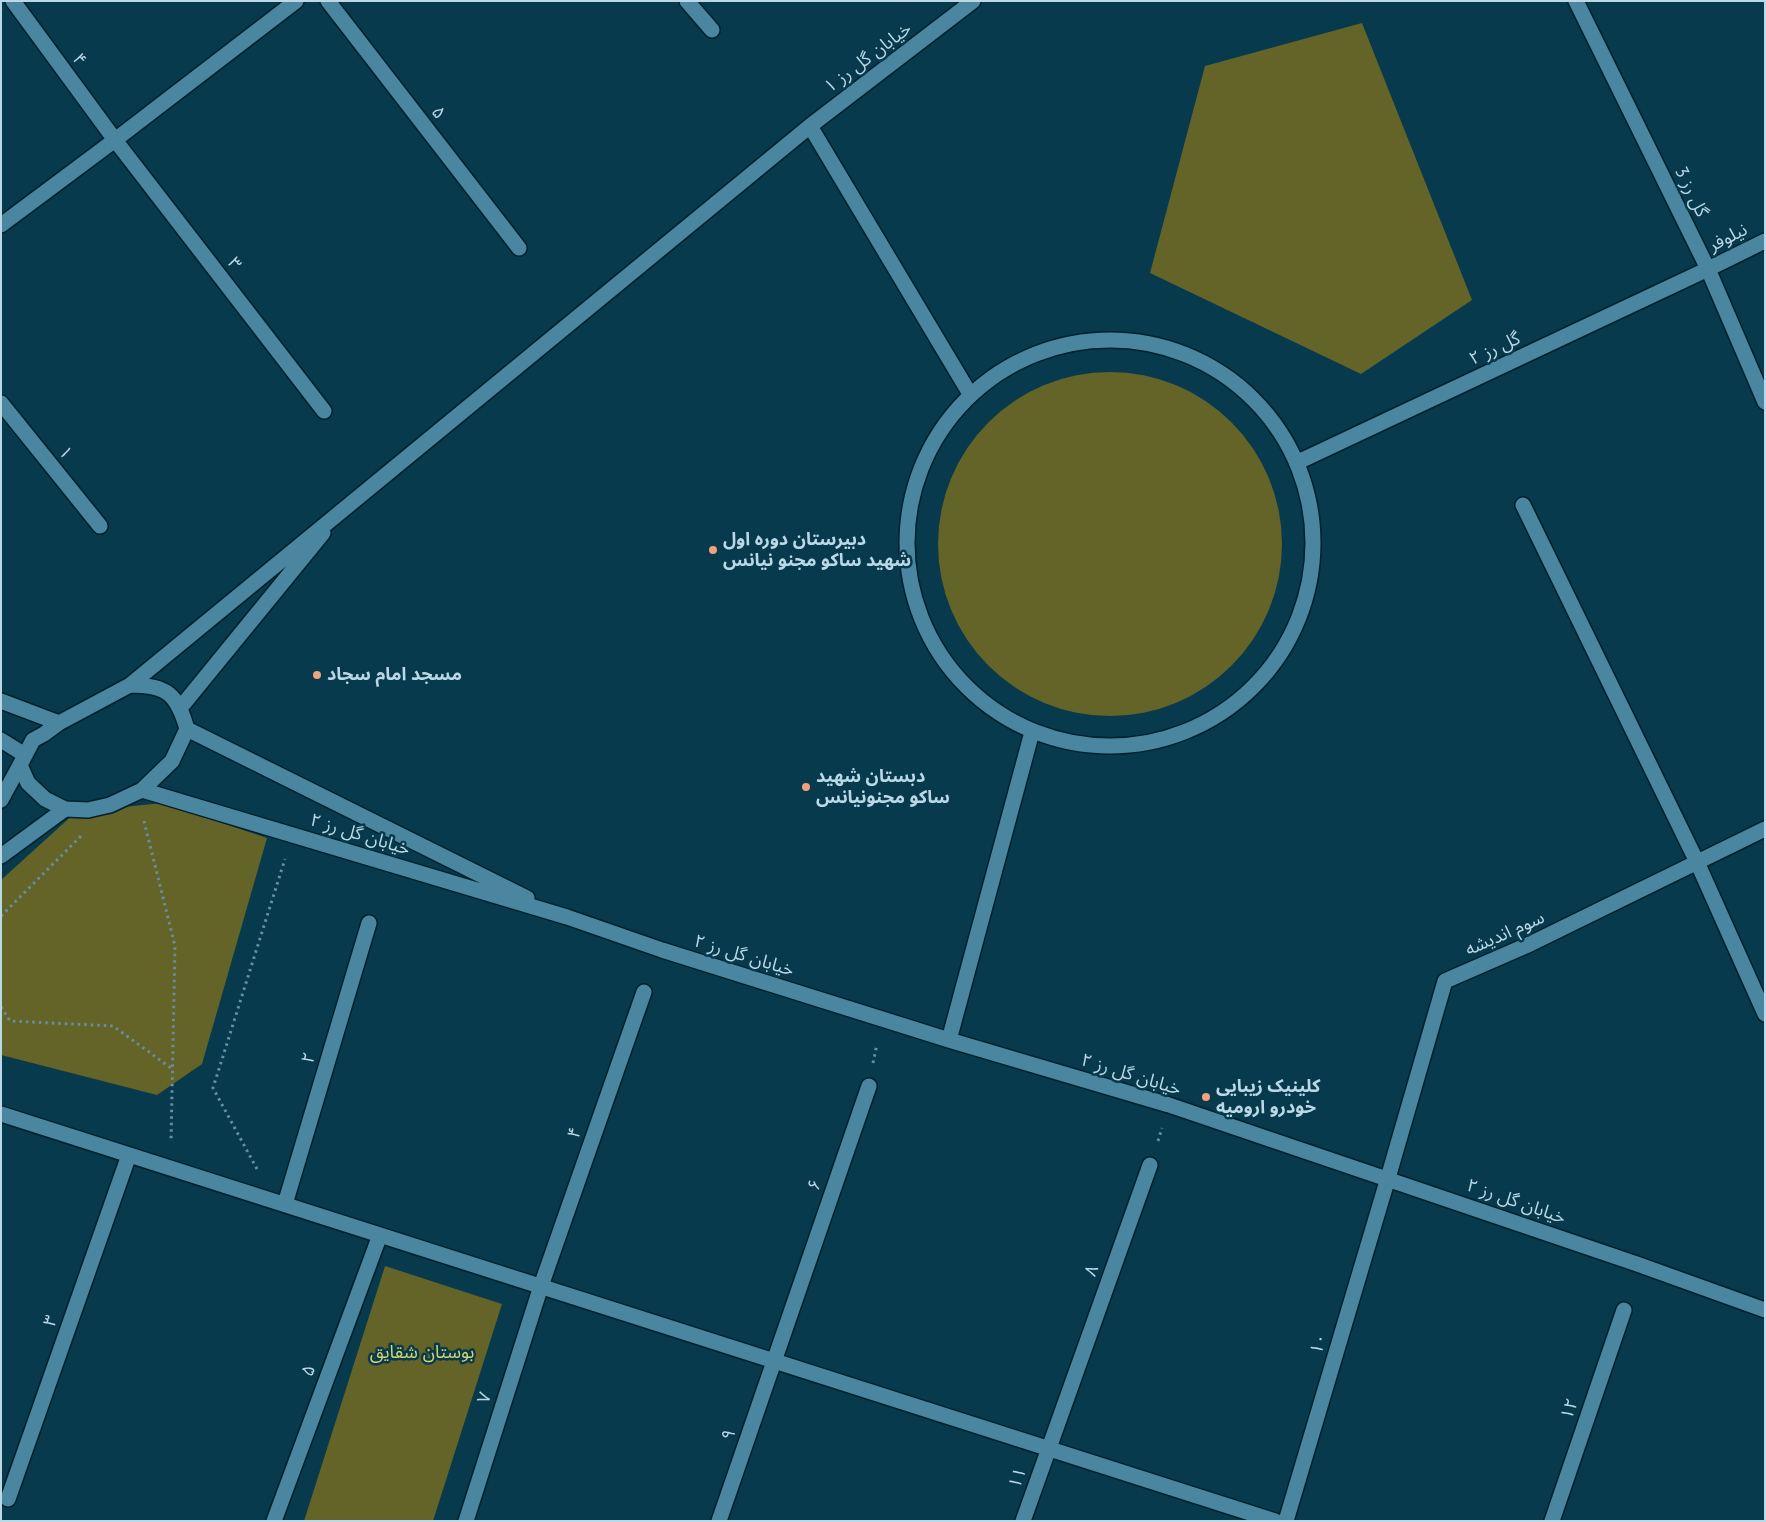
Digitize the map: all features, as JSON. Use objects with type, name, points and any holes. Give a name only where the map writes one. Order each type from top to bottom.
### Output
[{"type":"street","name":"۴","points":[[12,1],[115,140]]},
{"type":"street","points":[[1,225],[296,1]]},
{"type":"street","name":"۵","points":[[328,1],[519,248]]},
{"type":"street","points":[[687,1],[712,30]]},
{"type":"street","name":"خیابان گل رز ۱","points":[[344,507],[810,126],[973,1]]},
{"type":"street","name":"گل رز 3","points":[[1576,1],[1708,269],[1765,402]]},
{"type":"street","points":[[810,126],[970,394]]},
{"type":"street","name":"۳","points":[[115,140],[324,411]]},
{"type":"street","name":"نیلوفر","points":[[1708,269],[1765,241]]},
{"type":"street","name":"۲ گل رز","points":[[1298,462],[1708,269]]},
{"type":"street","points":[[1089,339],[1153,343],[1213,366],[1263,407],[1298,462],[1313,519],[1312,577],[1294,633],[1259,684],[1210,722],[1153,744],[1091,748],[1032,732],[974,696],[932,643],[909,579],[908,511],[930,447],[970,394],[1027,356],[1089,339]]},
{"type":"street","name":"۱","points":[[1,403],[100,526]]},
{"type":"street","points":[[1523,505],[1698,862],[1765,1014]]},
{"type":"street","points":[[1,800],[32,740],[59,723],[130,685],[344,507]]},
{"type":"street","points":[[181,707],[344,507]]},
{"type":"street","points":[[1,740],[23,760],[28,783],[45,799],[65,809],[88,810],[110,805],[142,790],[172,761],[187,729],[181,707],[169,692],[146,685],[130,685]]},
{"type":"street","points":[[1,701],[59,723]]},
{"type":"street","name":"خیابان گل رز ۲","points":[[187,729],[567,917]]},
{"type":"street","points":[[949,1040],[1032,732]]},
{"type":"street","name":"خیابان گل رز ۲","points":[[142,790],[567,917],[671,953],[949,1040],[1169,1105],[1388,1178],[1765,1310]]},
{"type":"street","points":[[1,856],[65,809]]},
{"type":"street","name":"سوم اندیشه","points":[[1388,1178],[1445,981],[1530,944],[1765,829]]},
{"type":"street","name":"۲","points":[[285,1204],[369,923]]},
{"type":"street","name":"۴","points":[[540,1286],[644,992]]},
{"type":"street","name":"۶","points":[[774,1360],[869,1086]]},
{"type":"street","points":[[1,1114],[1275,1521]]},
{"type":"street","name":"۳","points":[[8,1499],[129,1155]]},
{"type":"street","name":"۸","points":[[1049,1448],[1150,1165]]},
{"type":"street","name":"۱۰","points":[[1286,1521],[1388,1178]]},
{"type":"street","name":"۵","points":[[274,1521],[380,1235]]},
{"type":"street","name":"۷","points":[[466,1521],[540,1286]]},
{"type":"street","name":"۱۲","points":[[1552,1521],[1624,1310]]},
{"type":"street","name":"۹","points":[[719,1521],[774,1360]]},
{"type":"street","name":"۱۱","points":[[1023,1521],[1049,1448]]},
{"type":"path","points":[[135,822],[149,821]]},
{"type":"path","points":[[144,822],[175,946],[175,1004],[169,1168]]},
{"type":"path","points":[[1,916],[86,831]]},
{"type":"path","points":[[258,1172],[214,1088],[285,861],[276,858]]},
{"type":"path","points":[[1,1007],[10,1021],[113,1026],[172,1068]]},
{"type":"path","points":[[869,1086],[882,1018]]},
{"type":"path","points":[[1150,1165],[1169,1105]]},
{"type":"green space","points":[[1362,23],[1472,300],[1361,374],[1150,273],[1205,66]]},
{"type":"green space","points":[[1110,372],[1144,375],[1176,385],[1206,401],[1232,422],[1253,448],[1269,478],[1279,510],[1282,544],[1279,578],[1269,610],[1253,640],[1232,666],[1206,687],[1176,703],[1144,713],[1110,716],[1076,713],[1044,703],[1014,687],[988,666],[967,640],[951,610],[941,578],[938,544],[941,510],[951,478],[967,448],[988,422],[1014,401],[1044,385],[1076,375]]},
{"type":"green space","points":[[162,803],[267,838],[202,1064],[157,1095],[1,1055],[1,880],[76,812]]},
{"type":"green space","name":"بوستان شقایق","points":[[385,1266],[502,1304],[433,1521],[304,1521]]},
{"type":"place","name":"دبیرستان دوره اول شهید ساکو مجنو نیانس","points":[[713,550]]},
{"type":"place","name":"مسجد امام سجاد","points":[[317,675]]},
{"type":"place","name":"دبستان شهید ساکو مجنونیانس","points":[[806,787]]},
{"type":"place","name":"کلینیک زیبایی خودرو ارومیه","points":[[1206,1097]]}]
